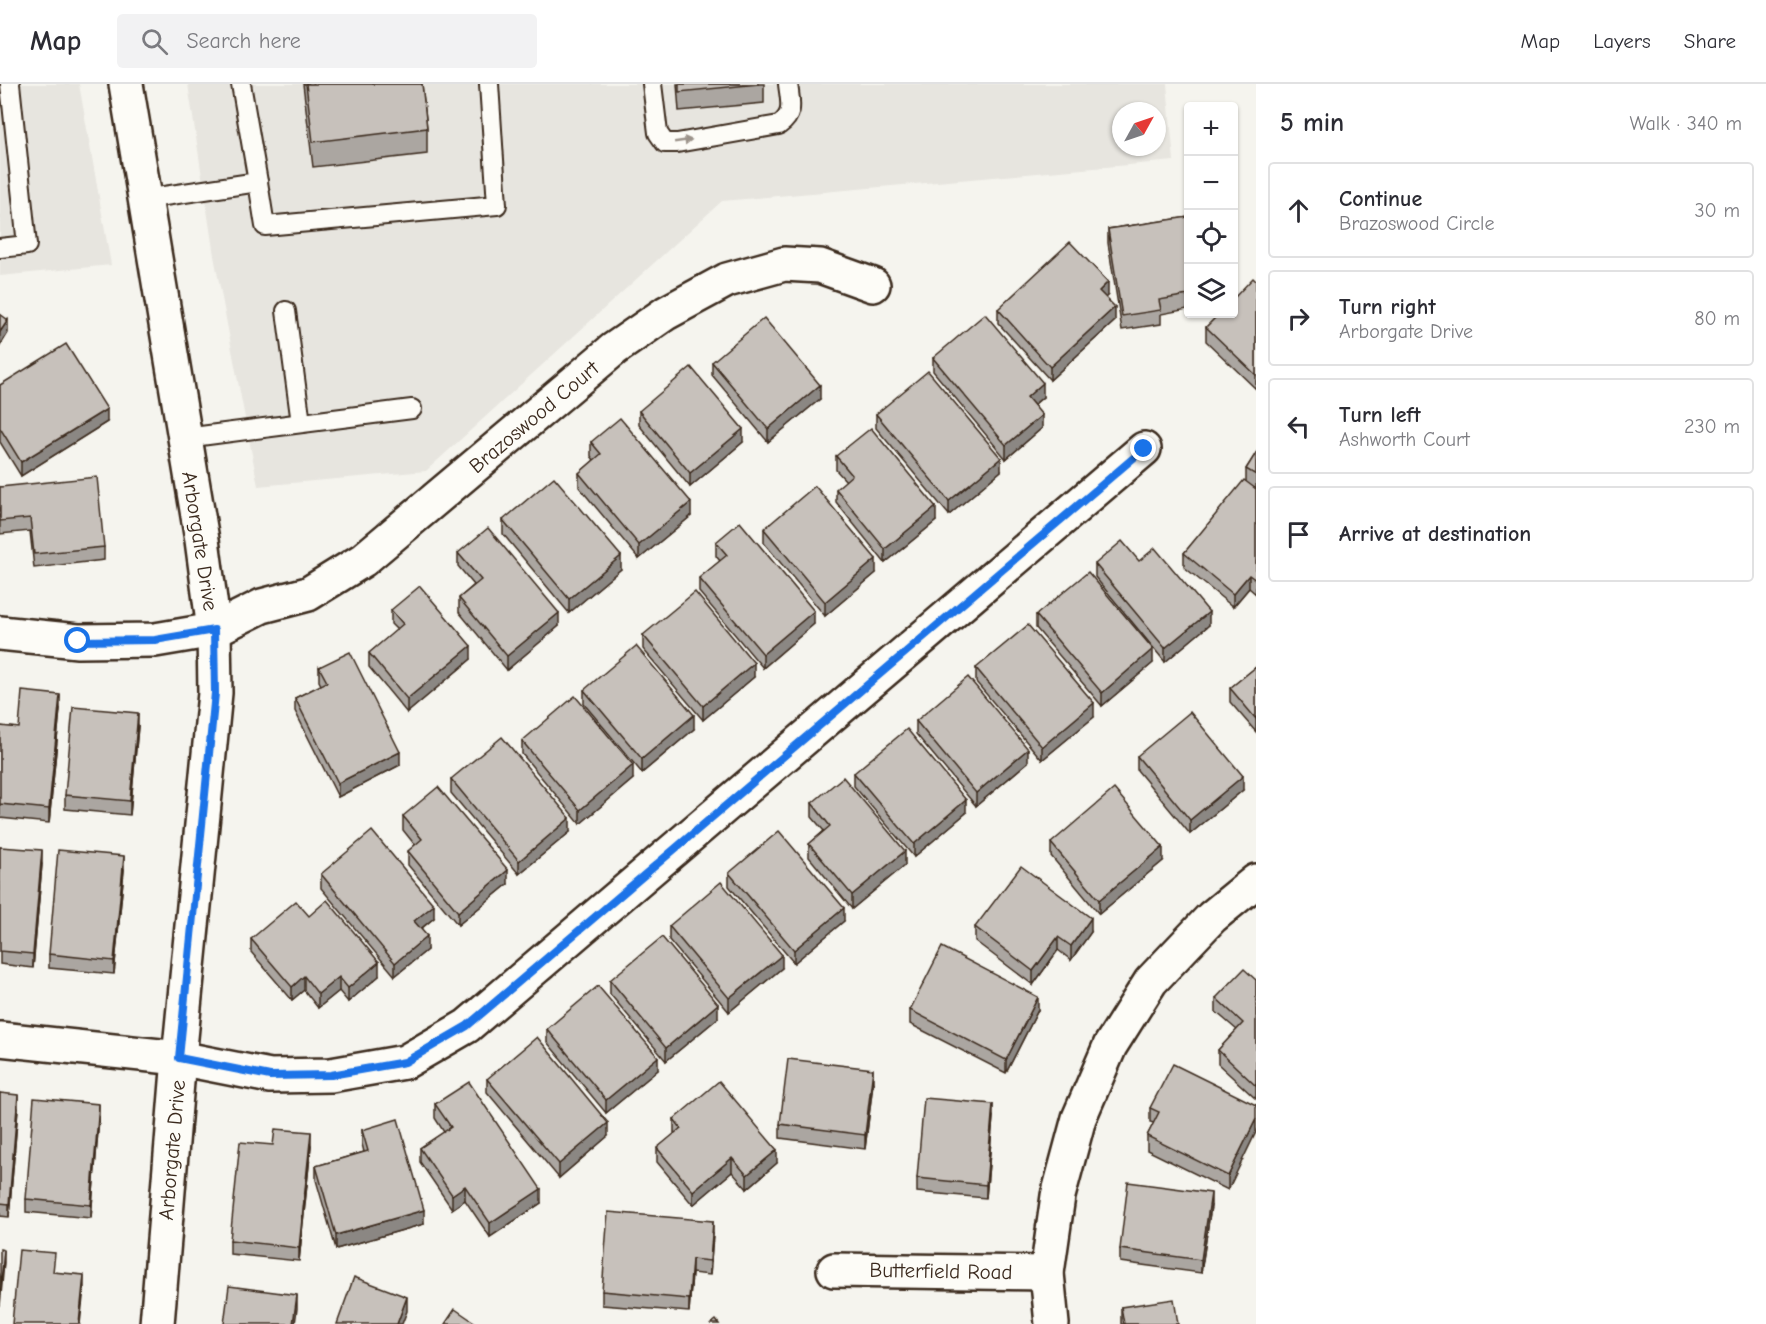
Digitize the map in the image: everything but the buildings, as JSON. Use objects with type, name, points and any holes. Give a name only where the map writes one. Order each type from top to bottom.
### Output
[{"type":"street","name":"Arborgate Drive","points":[[126,84],[202,540],[214,630],[215,693],[179,1058],[157,1324]]},
{"type":"street","name":"Brazoswood Court","points":[[0,633],[89,641],[155,640],[214,630],[262,606],[308,594],[363,560],[614,350],[666,313],[727,280],[784,264],[820,266],[873,285]]},
{"type":"street","points":[[0,1040],[179,1058],[270,1076],[331,1075],[405,1062],[467,1026],[1144,449]]},
{"type":"street","points":[[1052,1324],[1047,1273],[1058,1196],[1079,1118],[1110,1046],[1151,981],[1212,917],[1256,881]]},
{"type":"street","name":"Butterfield Road","points":[[834,1270],[1047,1273]]},
{"type":"lane","points":[[0,249],[27,246],[10,84]]},
{"type":"lane","points":[[241,84],[265,226],[497,205],[489,84]]},
{"type":"lane","points":[[652,84],[658,133],[665,142],[677,143],[778,125],[787,119],[791,107],[788,84]]},
{"type":"lane","points":[[144,199],[258,182]]},
{"type":"lane","points":[[286,311],[301,423]]},
{"type":"lane","points":[[185,438],[412,409]]},
{"type":"shaded area","points":[[0,84],[79,84],[111,265],[0,276]]},
{"type":"shaded area","points":[[188,84],[1167,84],[1174,161],[722,201],[426,471],[258,486],[214,256]]},
{"type":"route","points":[[78,641],[155,640],[214,630],[215,693],[179,1058],[270,1076],[331,1075],[405,1062],[467,1026],[1144,449]]}]
